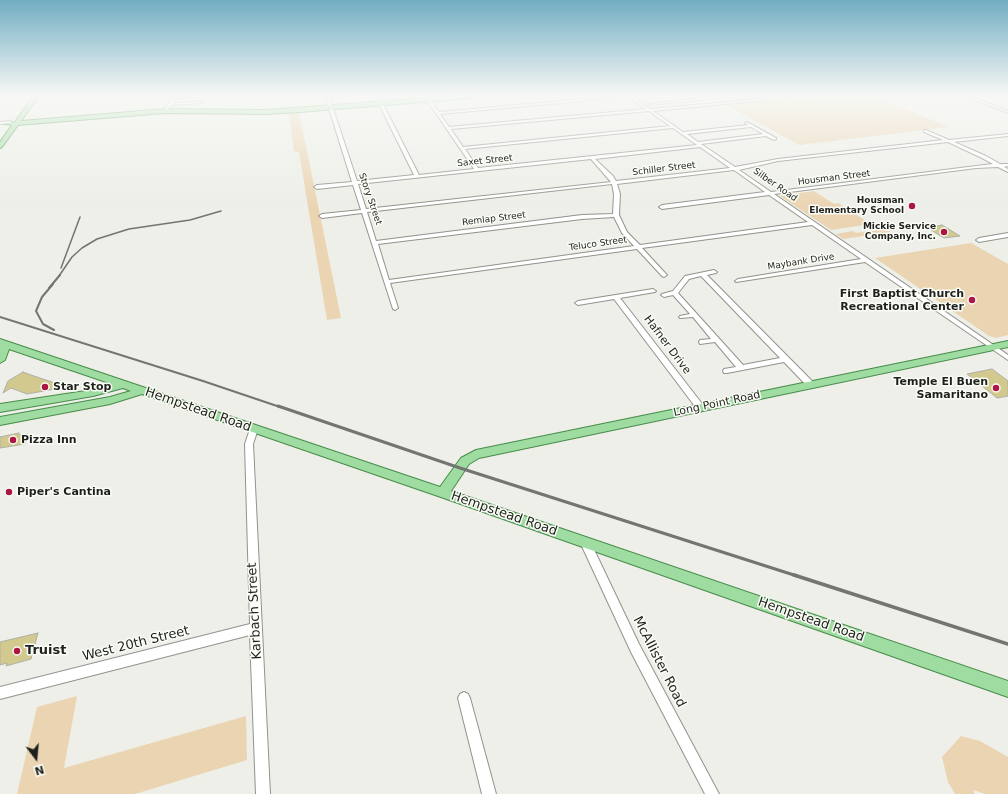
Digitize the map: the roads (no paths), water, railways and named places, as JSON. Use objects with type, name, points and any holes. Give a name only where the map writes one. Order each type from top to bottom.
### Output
[{"type":"main road","points":[[0,146],[10,133]]},
{"type":"main road","points":[[0,360],[3,343]]},
{"type":"main road","name":"Hempstead Road","points":[[3,343],[443,493],[1008,689]]},
{"type":"main road","name":"Long Point Road","points":[[443,493],[465,462],[476,454],[1008,344]]},
{"type":"main road","points":[[0,420],[123,384]]},
{"type":"main road","points":[[0,408],[110,400],[142,390]]},
{"type":"street","name":"Story Street","points":[[339,133],[395,308]]},
{"type":"street","points":[[396,133],[417,176]]},
{"type":"street","points":[[452,133],[477,170]]},
{"type":"street","points":[[462,148],[612,133]]},
{"type":"street","name":"Silber Road","points":[[682,133],[1008,358]]},
{"type":"street","points":[[763,133],[774,139]]},
{"type":"street","points":[[931,133],[1001,166],[1008,171]]},
{"type":"street","name":"Saxet Street","points":[[318,187],[592,158],[767,135]]},
{"type":"street","name":"Schiller Street","points":[[322,216],[734,169],[778,160],[1008,135]]},
{"type":"street","points":[[592,158],[614,182],[617,194],[616,215],[625,233],[664,275]]},
{"type":"street","name":"Housman Street","points":[[662,208],[976,167],[1008,165]]},
{"type":"street","name":"Remlap Street","points":[[375,243],[582,217],[616,215]]},
{"type":"street","name":"Teluco Street","points":[[386,282],[812,223]]},
{"type":"street","points":[[979,240],[1008,235]]},
{"type":"street","name":"Maybank Drive","points":[[738,281],[866,260]]},
{"type":"street","points":[[664,295],[675,293],[686,277],[714,272]]},
{"type":"street","points":[[702,274],[811,385]]},
{"type":"street","points":[[578,303],[653,291]]},
{"type":"street","points":[[675,293],[741,368]]},
{"type":"street","name":"Hafner Drive","points":[[616,297],[700,407]]},
{"type":"street","points":[[682,317],[694,315]]},
{"type":"street","points":[[703,342],[716,340]]},
{"type":"street","points":[[727,371],[785,359]]},
{"type":"street","name":"Karbach Street","points":[[254,429],[249,444],[263,794]]},
{"type":"street","name":"McAllister Road","points":[[585,542],[635,648],[712,794]]},
{"type":"street","name":"West 20th Street","points":[[0,692],[256,628]]},
{"type":"street","points":[[464,698],[489,794]]},
{"type":"railway","points":[[59,276],[72,257],[82,248],[97,239],[129,229],[190,220],[221,211]]},
{"type":"railway","points":[[61,268],[80,217]]},
{"type":"railway","points":[[49,288],[60,275]]},
{"type":"railway","points":[[53,284],[42,297],[36,311],[43,324],[54,330]]},
{"type":"railway","points":[[0,317],[280,407]]},
{"type":"railway","points":[[278,406],[460,468],[797,576]]},
{"type":"railway","points":[[794,575],[1008,644]]},
{"type":"place","name":"Housman Elementary School","points":[[912,206]]},
{"type":"place","name":"Mickie Service Company, Inc.","points":[[944,232]]},
{"type":"place","name":"First Baptist Church Recreational Center","points":[[972,300]]},
{"type":"place","name":"Star Stop","points":[[45,387]]},
{"type":"place","name":"Temple El Buen Samaritano","points":[[996,388]]},
{"type":"place","name":"Pizza Inn","points":[[13,440]]},
{"type":"place","name":"Piper's Cantina","points":[[9,492]]},
{"type":"place","name":"Truist","points":[[17,651]]}]
